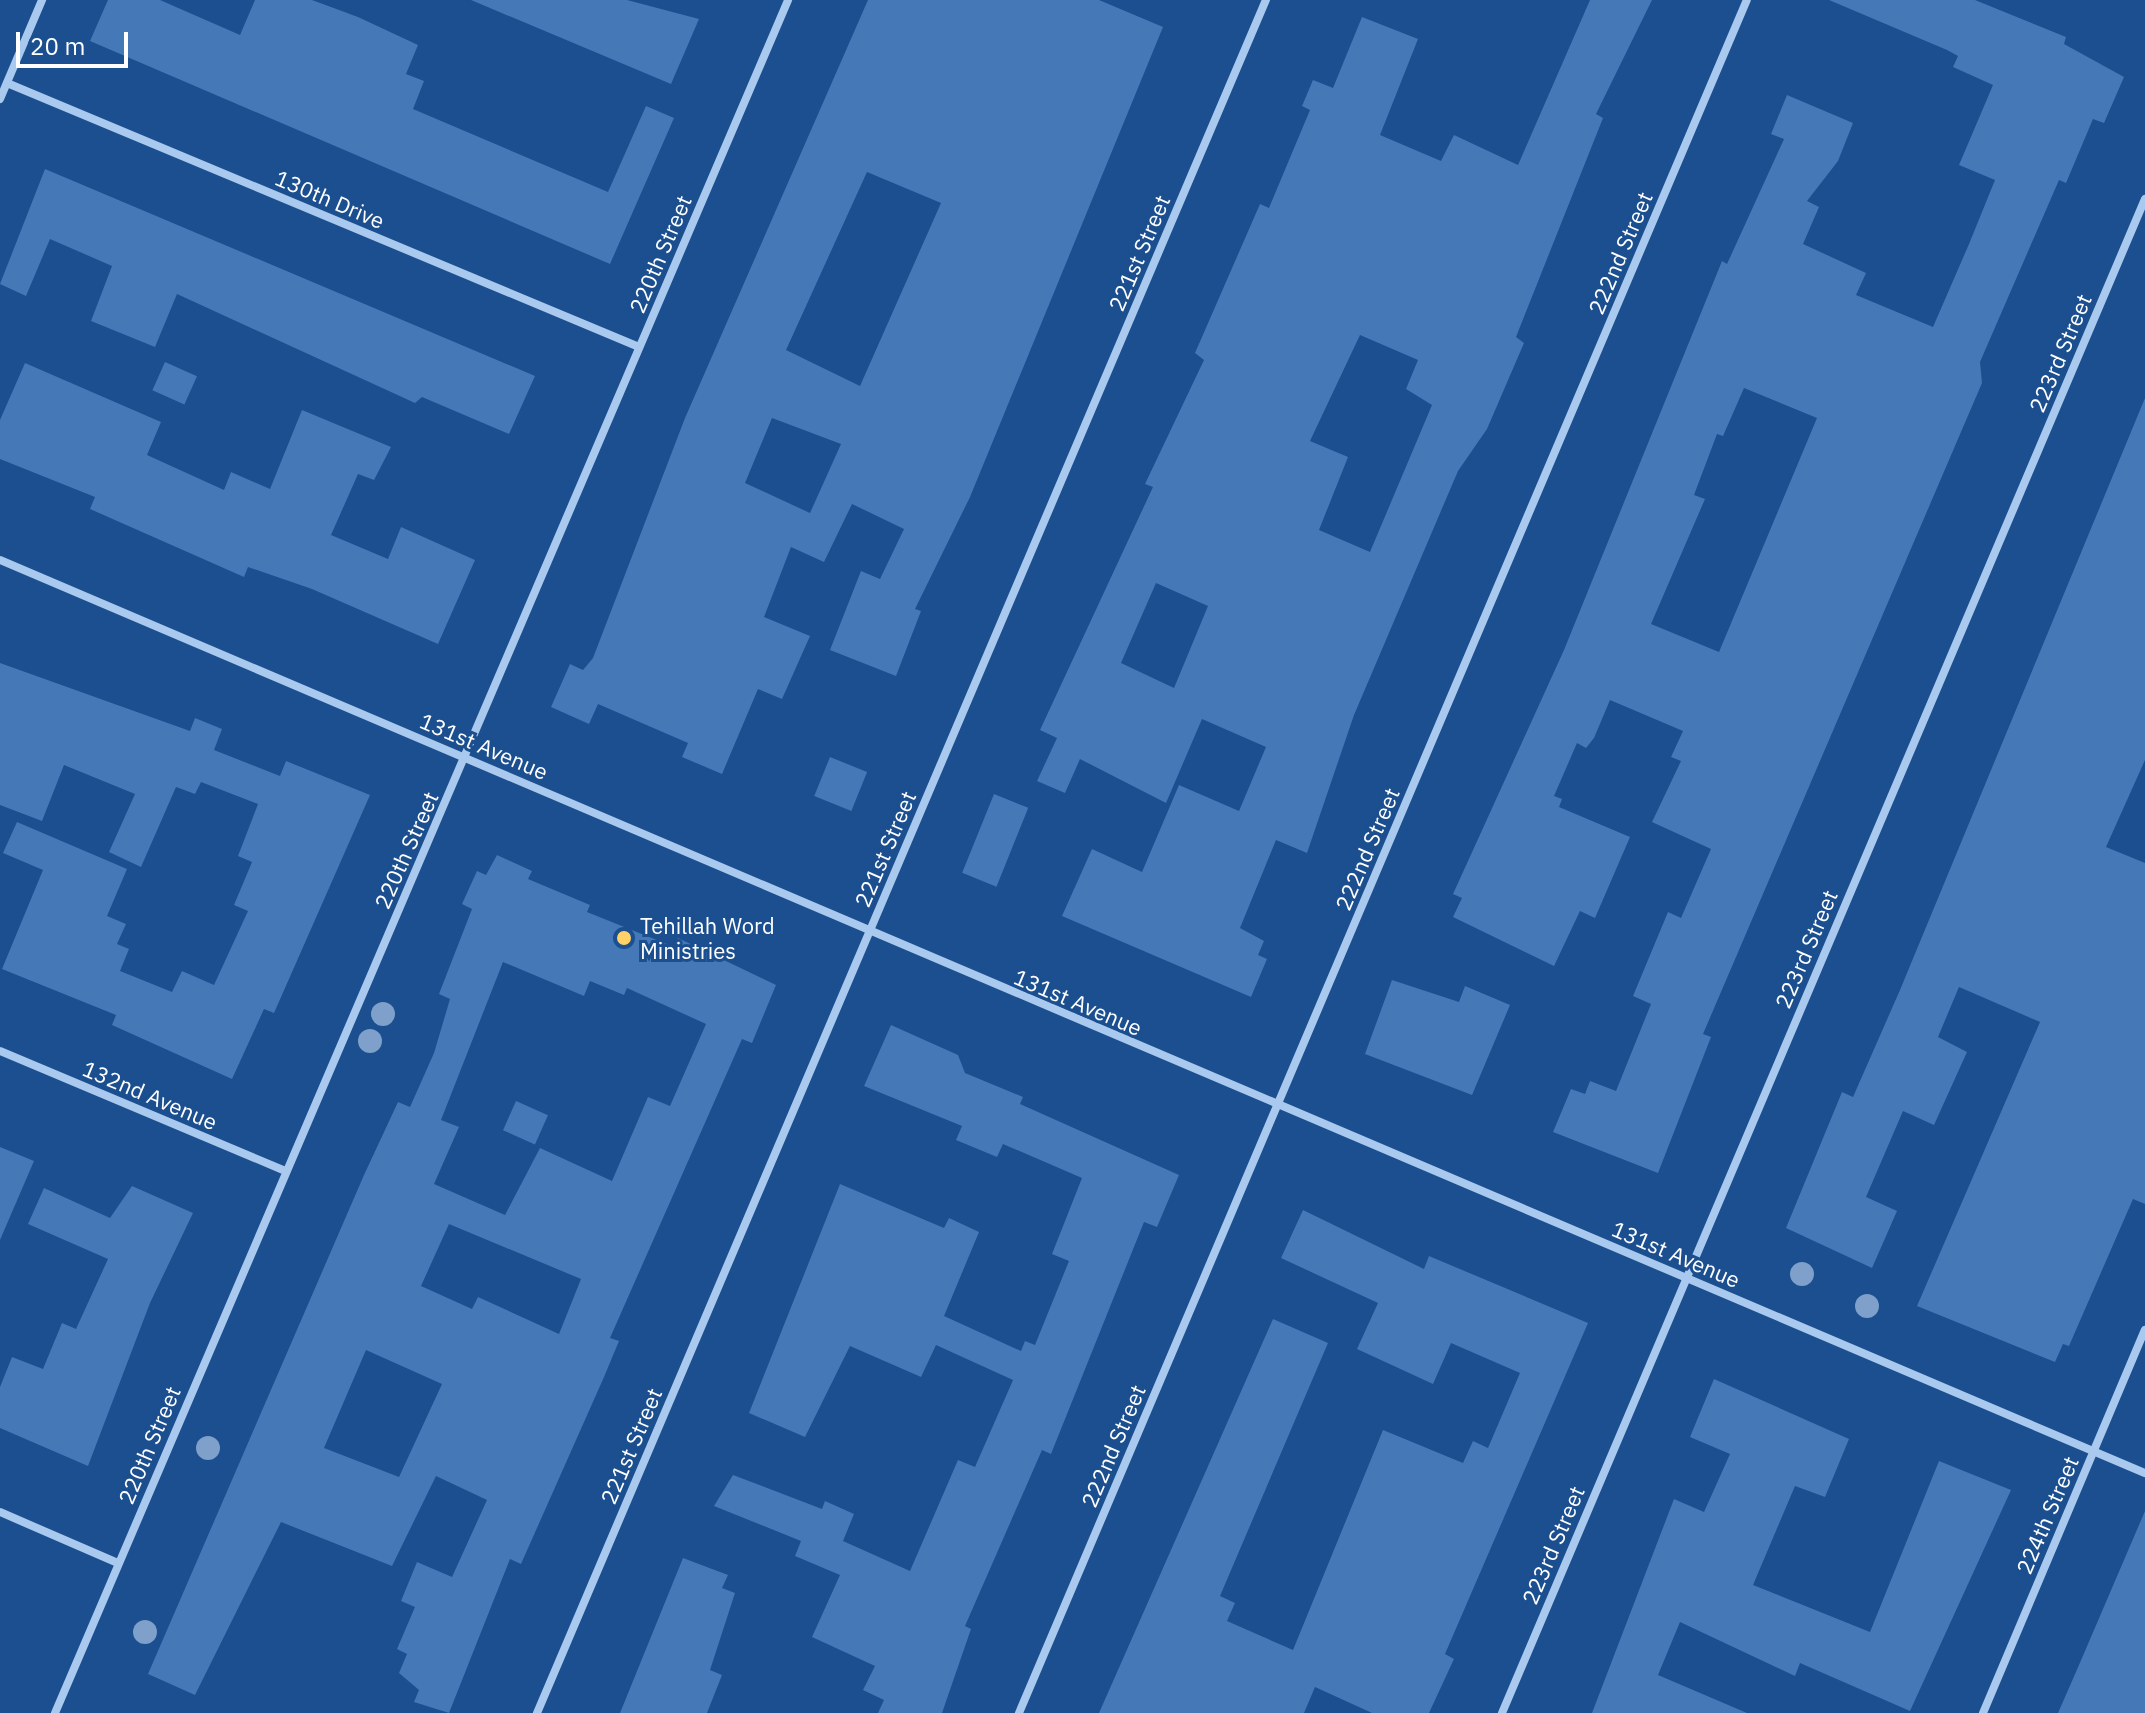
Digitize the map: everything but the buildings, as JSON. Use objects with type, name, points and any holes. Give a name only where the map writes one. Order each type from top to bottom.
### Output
[{"type":"street","points":[[0,99],[42,0]]},
{"type":"street","name":"220th Street","points":[[55,1713],[285,1171],[467,757],[788,0]]},
{"type":"street","name":"221st Street","points":[[537,1713],[1266,0]]},
{"type":"street","name":"222nd Street","points":[[1019,1713],[1747,0]]},
{"type":"street","name":"130th Drive","points":[[7,83],[639,347]]},
{"type":"street","name":"223rd Street","points":[[1502,1713],[2145,199]]},
{"type":"street","name":"131st Avenue","points":[[0,560],[467,757],[1277,1107],[2145,1473]]},
{"type":"street","name":"132nd Avenue","points":[[0,1051],[285,1171]]},
{"type":"street","name":"224th Street","points":[[1983,1713],[2145,1330]]},
{"type":"street","points":[[0,1512],[118,1563]]},
{"type":"place","name":"Tehillah Word Ministries","points":[[624,938]]}]
